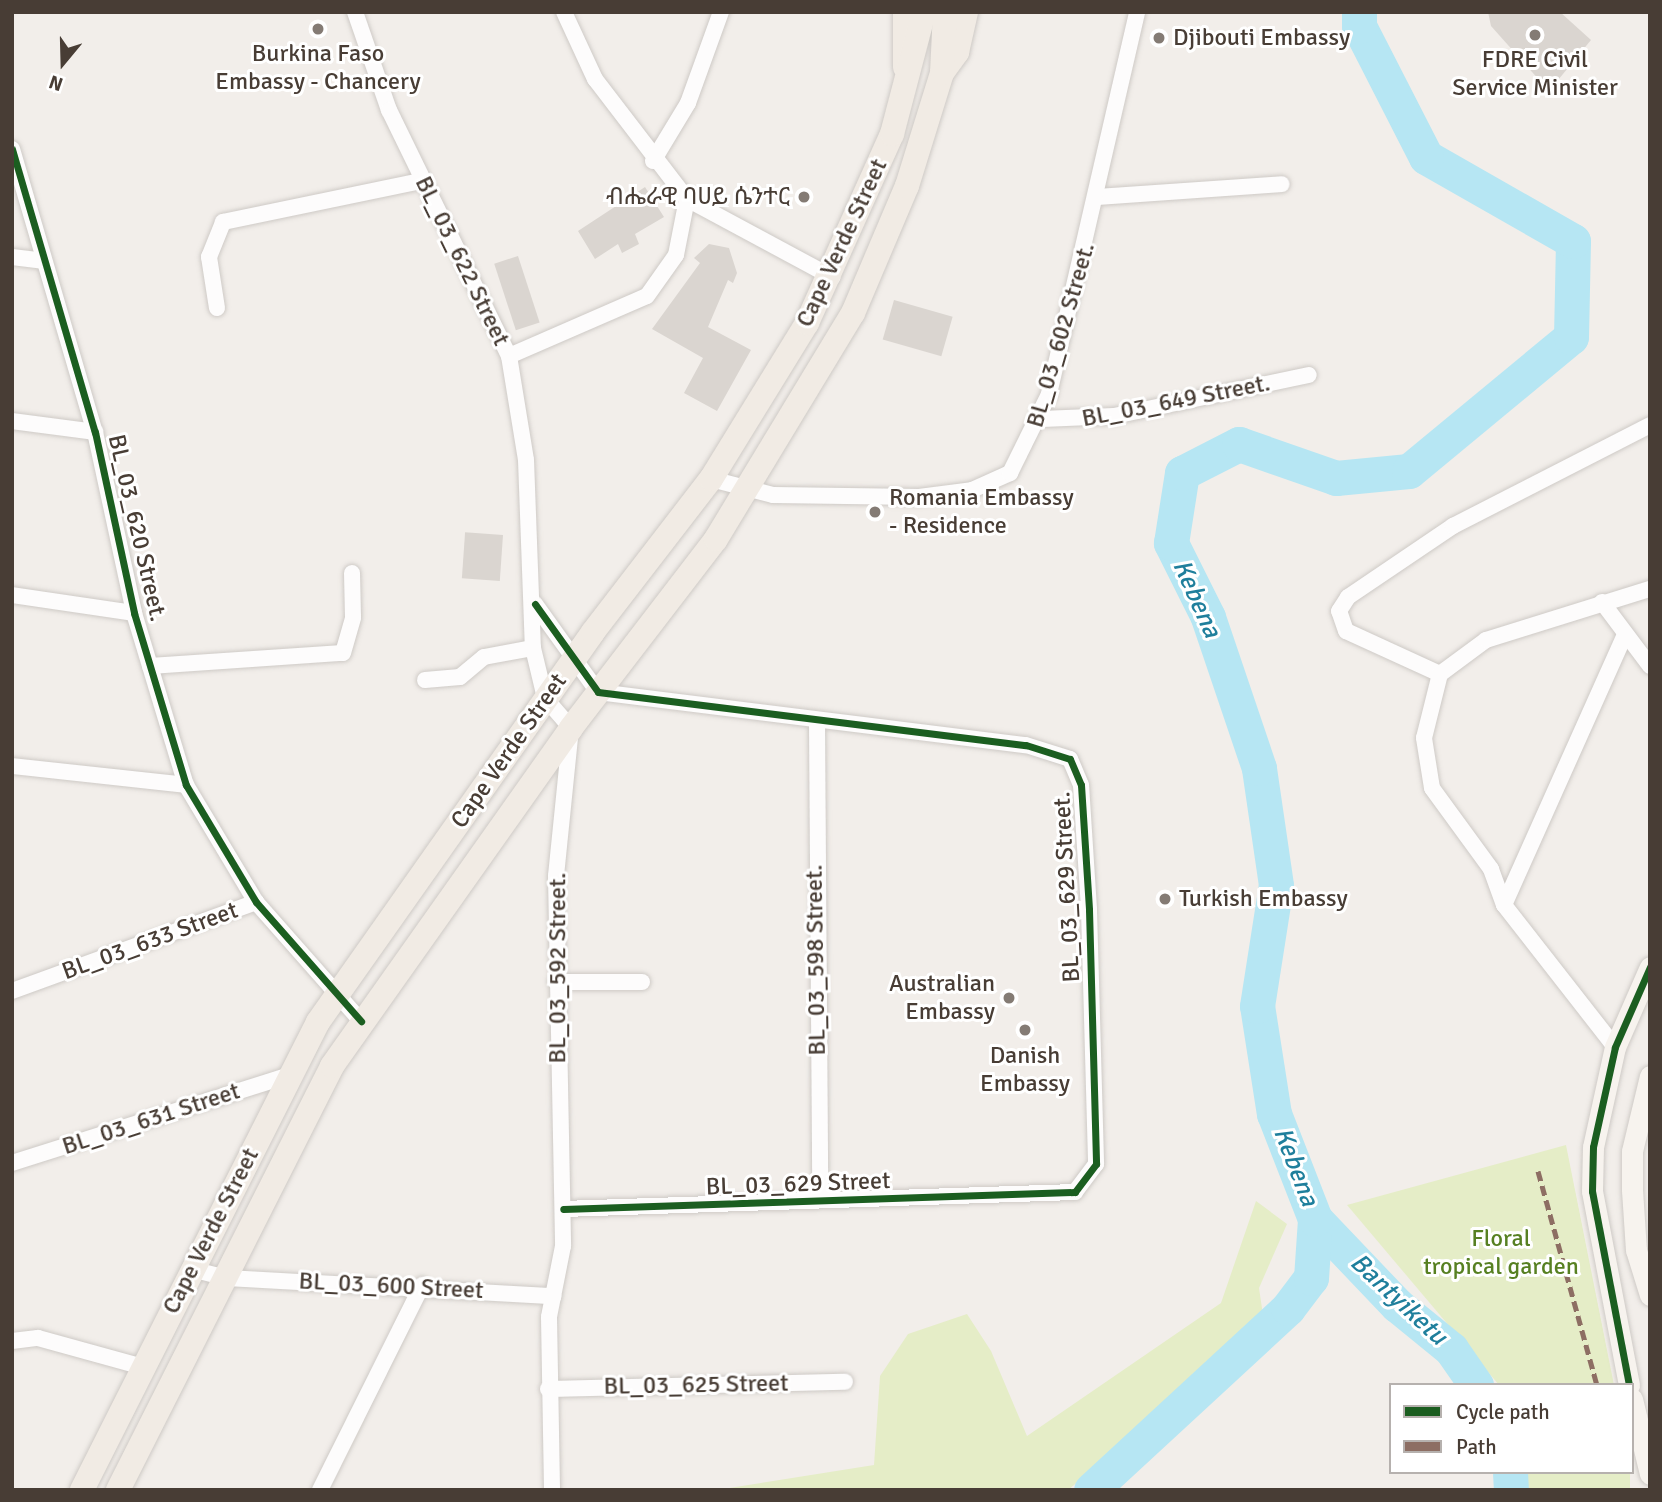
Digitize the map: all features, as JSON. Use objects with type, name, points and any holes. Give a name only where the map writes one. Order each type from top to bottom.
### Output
[{"type":"main road","points":[[905,12],[907,87]]},
{"type":"main road","name":"Cape Verde Street","points":[[82,1490],[191,1269],[290,1075],[334,996],[545,698],[711,479],[832,277],[907,87],[924,12]]},
{"type":"main road","name":"Cape Verde Street","points":[[118,1490],[227,1278],[314,1099],[361,1021],[571,728],[748,492],[865,288],[907,186],[942,74],[945,12]]},
{"type":"main road","points":[[942,74],[957,52],[966,12]]},
{"type":"main road","points":[[1629,1383],[1592,1191],[1592,1147],[1615,1048],[1650,967]]},
{"type":"main road","points":[[1650,1076],[1632,1151],[1632,1189],[1636,1250],[1650,1295]]},
{"type":"main road","points":[[1634,1407],[1650,1474]]},
{"type":"street","name":"BL_03_622 Street","points":[[355,12],[369,64],[421,181],[509,356],[526,460],[535,604],[533,648],[545,698]]},
{"type":"street","points":[[564,12],[595,79],[653,161],[687,199],[832,277]]},
{"type":"street","points":[[653,161],[688,103],[721,12]]},
{"type":"street","name":"BL_03_602 Street.","points":[[711,479],[748,492],[919,497],[972,490],[1010,473],[1042,419],[1098,197],[1137,12]]},
{"type":"street","name":"BL_03_620 Street.","points":[[12,149],[95,432],[134,613],[186,785],[256,902]]},
{"type":"street","points":[[217,307],[209,257],[223,222],[421,181]]},
{"type":"street","points":[[1098,197],[1282,184]]},
{"type":"street","points":[[509,356],[647,296],[676,255],[687,199]]},
{"type":"street","points":[[12,257],[43,261]]},
{"type":"street","name":"BL_03_649 Street.","points":[[1042,419],[1114,416],[1309,375]]},
{"type":"street","points":[[12,421],[95,432]]},
{"type":"street","points":[[1440,674],[1346,631],[1339,611],[1348,597],[1453,526],[1650,425]]},
{"type":"street","points":[[150,666],[343,653],[349,645],[352,573]]},
{"type":"street","points":[[1615,1048],[1504,905],[1491,869],[1430,779],[1424,738],[1440,674],[1486,640],[1650,589]]},
{"type":"street","points":[[12,595],[134,613]]},
{"type":"street","points":[[1602,602],[1624,637],[1650,666]]},
{"type":"street","points":[[535,604],[572,661],[598,692]]},
{"type":"street","points":[[1504,905],[1624,637]]},
{"type":"street","points":[[425,680],[460,677],[484,657],[533,648]]},
{"type":"street","name":"BL_03_629 Street.","points":[[598,692],[817,723],[1026,745],[1077,767],[1097,1144],[1096,1164],[1075,1192]]},
{"type":"street","points":[[545,698],[571,728]]},
{"type":"street","name":"BL_03_598 Street.","points":[[817,723],[820,1198]]},
{"type":"street","name":"BL_03_592 Street.","points":[[552,1490],[548,1389],[563,1209],[556,982],[556,876],[571,728]]},
{"type":"street","points":[[12,766],[186,785]]},
{"type":"street","name":"BL_03_633 Street","points":[[12,991],[256,902],[334,996],[361,1021]]},
{"type":"street","points":[[556,982],[642,982]]},
{"type":"street","name":"BL_03_631 Street","points":[[12,1163],[290,1075]]},
{"type":"street","name":"BL_03_629 Street","points":[[563,1209],[820,1198],[924,1200],[1075,1192]]},
{"type":"street","name":"BL_03_600 Street","points":[[191,1269],[227,1278],[422,1286],[554,1296]]},
{"type":"street","points":[[320,1490],[422,1286]]},
{"type":"street","points":[[12,1341],[38,1338],[143,1367]]},
{"type":"street","name":"BL_03_625 Street","points":[[548,1389],[845,1382]]},
{"type":"green space","name":"Floral tropical garden","points":[[1566,1145],[1614,1383],[1497,1383],[1347,1205]]},
{"type":"green space","points":[[1256,1201],[1287,1224],[1259,1288],[1263,1315],[1163,1411],[1068,1490],[717,1490],[874,1465],[880,1376],[908,1334],[967,1314],[991,1351],[1027,1436],[1221,1303]]},
{"type":"green space","points":[[1524,1474],[1630,1474],[1630,1490],[1524,1490]]},
{"type":"building","points":[[1488,12],[1560,12],[1591,40],[1549,91],[1491,26]]},
{"type":"building","points":[[645,187],[664,217],[635,234],[639,244],[622,253],[618,244],[595,259],[578,231]]},
{"type":"building","points":[[709,244],[729,248],[737,273],[733,283],[728,280],[708,327],[751,350],[717,411],[684,393],[703,358],[652,329],[700,263],[694,258]]},
{"type":"building","points":[[518,256],[540,323],[516,330],[494,264]]},
{"type":"building","points":[[894,300],[953,317],[941,356],[883,339]]},
{"type":"building","points":[[465,532],[503,535],[500,581],[462,578]]},
{"type":"waterway","name":"Kebena","points":[[1091,1490],[1288,1308],[1311,1278],[1315,1219],[1274,1114],[1257,1006],[1276,885],[1259,768],[1208,617],[1171,543],[1182,473],[1239,444],[1336,478],[1409,471],[1571,337],[1573,241],[1426,157],[1359,26],[1359,12]]},
{"type":"waterway","name":"Bantyiketu","points":[[1315,1219],[1397,1305],[1451,1349],[1475,1383]]},
{"type":"waterway","name":"Bantyiketu","points":[[1510,1474],[1511,1490]]},
{"type":"marked path","points":[[1538,1171],[1596,1383]]},
{"type":"cycle path","points":[[12,149],[95,432],[134,613],[186,785],[256,902],[361,1021]]},
{"type":"cycle path","points":[[535,604],[598,692],[1026,745],[1070,759],[1081,785],[1089,910],[1096,1164],[1075,1192],[563,1209]]},
{"type":"cycle path","points":[[1629,1383],[1592,1191],[1593,1147],[1615,1047],[1650,967]]},
{"type":"place","name":"Burkina Faso Embassy - Chancery","points":[[318,29]]},
{"type":"place","name":"FDRE Civil Service Minister","points":[[1535,35]]},
{"type":"place","name":"Djibouti Embassy","points":[[1159,38]]},
{"type":"place","name":"ብሔራዊ ባሀይ ሴንተር","points":[[804,197]]},
{"type":"place","name":"Romania Embassy - Residence","points":[[875,512]]},
{"type":"place","name":"Turkish Embassy","points":[[1165,899]]},
{"type":"place","name":"Australian Embassy","points":[[1009,998]]},
{"type":"place","name":"Danish Embassy","points":[[1025,1030]]}]
